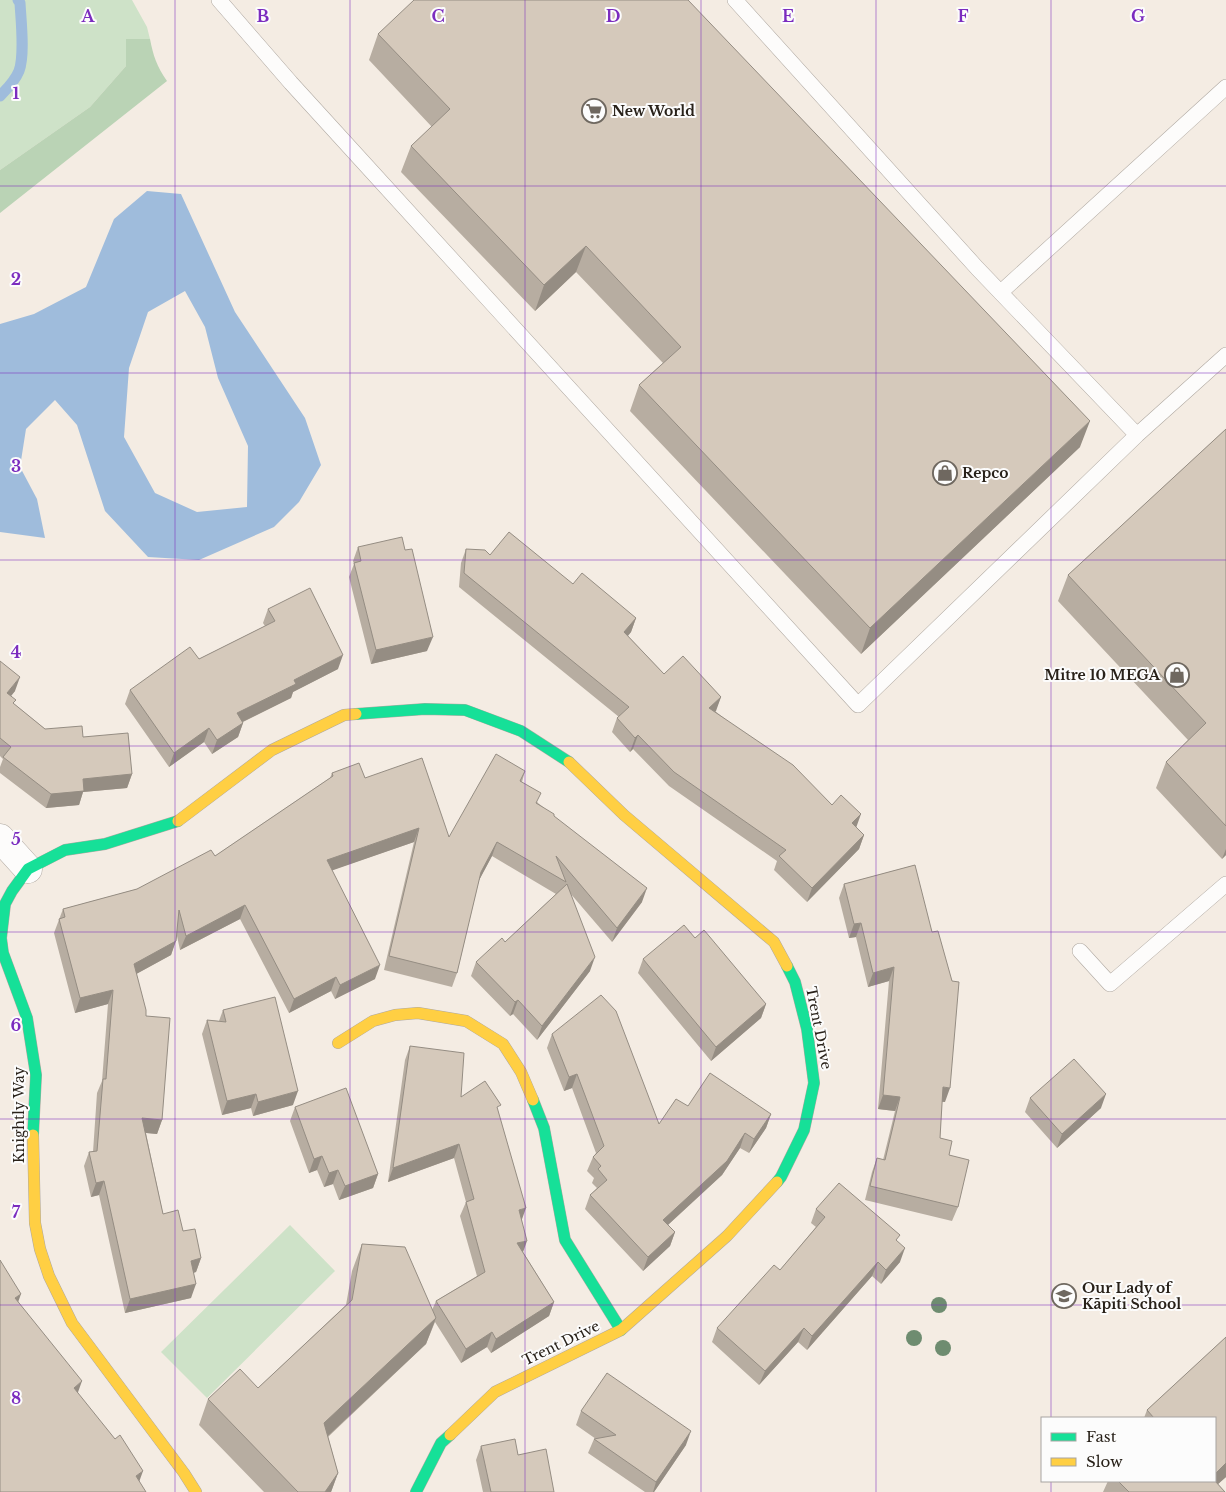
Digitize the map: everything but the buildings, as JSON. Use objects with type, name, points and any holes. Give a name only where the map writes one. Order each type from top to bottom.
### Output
[{"type":"street","name":"Knightly Way","points":[[196,1492],[184,1473],[72,1324],[49,1276],[40,1249],[35,1224],[32,1146],[36,1074],[27,1018],[3,954],[1,938],[5,904],[28,869],[65,850],[105,844],[177,822],[272,750],[344,716],[425,709]]},
{"type":"street","name":"Trent Drive","points":[[416,1492],[440,1443],[495,1392],[621,1330],[727,1236],[781,1177],[804,1130],[814,1083],[807,1029],[795,982],[774,942],[624,815],[573,765],[520,731],[465,710],[425,709]]},
{"type":"street","points":[[0,838],[28,869]]},
{"type":"street","points":[[338,1043],[373,1022],[395,1015],[418,1013],[466,1022],[503,1044],[520,1072],[544,1128],[565,1240],[621,1330]]},
{"type":"lane","points":[[219,0],[298,90],[858,704],[1137,435],[1226,354]]},
{"type":"lane","points":[[735,0],[1001,292],[1137,435]]},
{"type":"lane","points":[[1001,292],[1226,87]]},
{"type":"lane","points":[[1080,951],[1110,984],[1226,884]]},
{"type":"green space","points":[[0,0],[132,0],[147,27],[150,39],[126,39],[126,66],[90,107],[0,170]]},
{"type":"green space","points":[[126,39],[150,39],[156,61],[167,81],[0,213],[0,170],[90,107],[126,66]]},
{"type":"green space","points":[[290,1225],[335,1271],[207,1398],[161,1352]]},
{"type":"water","points":[[147,191],[181,194],[235,312],[305,418],[321,465],[299,502],[274,527],[199,560],[148,557],[105,511],[77,425],[55,400],[26,429],[20,467],[37,499],[45,538],[0,532],[0,324],[34,314],[86,287],[114,219]],"holes":[[[185,291],[205,327],[218,378],[248,446],[247,507],[197,512],[155,493],[124,437],[129,368],[148,312]]]},
{"type":"waterway","points":[[0,96],[15,78],[21,64],[22,38],[20,3],[18,0]]},
{"type":"traffic: fast","points":[[356,714],[425,709],[465,710],[521,731],[569,762]]},
{"type":"traffic: fast","points":[[33,1135],[36,1075],[27,1018],[3,953],[1,938],[5,904],[28,869],[65,850],[105,844],[178,821]]},
{"type":"traffic: fast","points":[[777,1182],[804,1130],[814,1083],[807,1029],[795,982],[787,966]]},
{"type":"traffic: fast","points":[[533,1100],[544,1128],[565,1240],[621,1330]]},
{"type":"traffic: fast","points":[[416,1492],[441,1443],[450,1435]]},
{"type":"traffic: slow","points":[[178,821],[272,750],[344,715],[356,714]]},
{"type":"traffic: slow","points":[[569,762],[624,815],[774,942],[787,966]]},
{"type":"traffic: slow","points":[[338,1043],[373,1021],[395,1015],[418,1013],[466,1021],[503,1044],[521,1072],[533,1100]]},
{"type":"traffic: slow","points":[[33,1135],[35,1223],[40,1249],[49,1276],[72,1323],[184,1473],[196,1492]]},
{"type":"traffic: slow","points":[[450,1435],[495,1392],[621,1330],[727,1236],[777,1182]]},
{"type":"place","name":"New World","points":[[594,111]]},
{"type":"place","name":"Repco","points":[[945,473]]},
{"type":"place","name":"Mitre 10 MEGA","points":[[1177,675]]},
{"type":"place","name":"Our Lady of Kāpiti School","points":[[1064,1296]]}]
